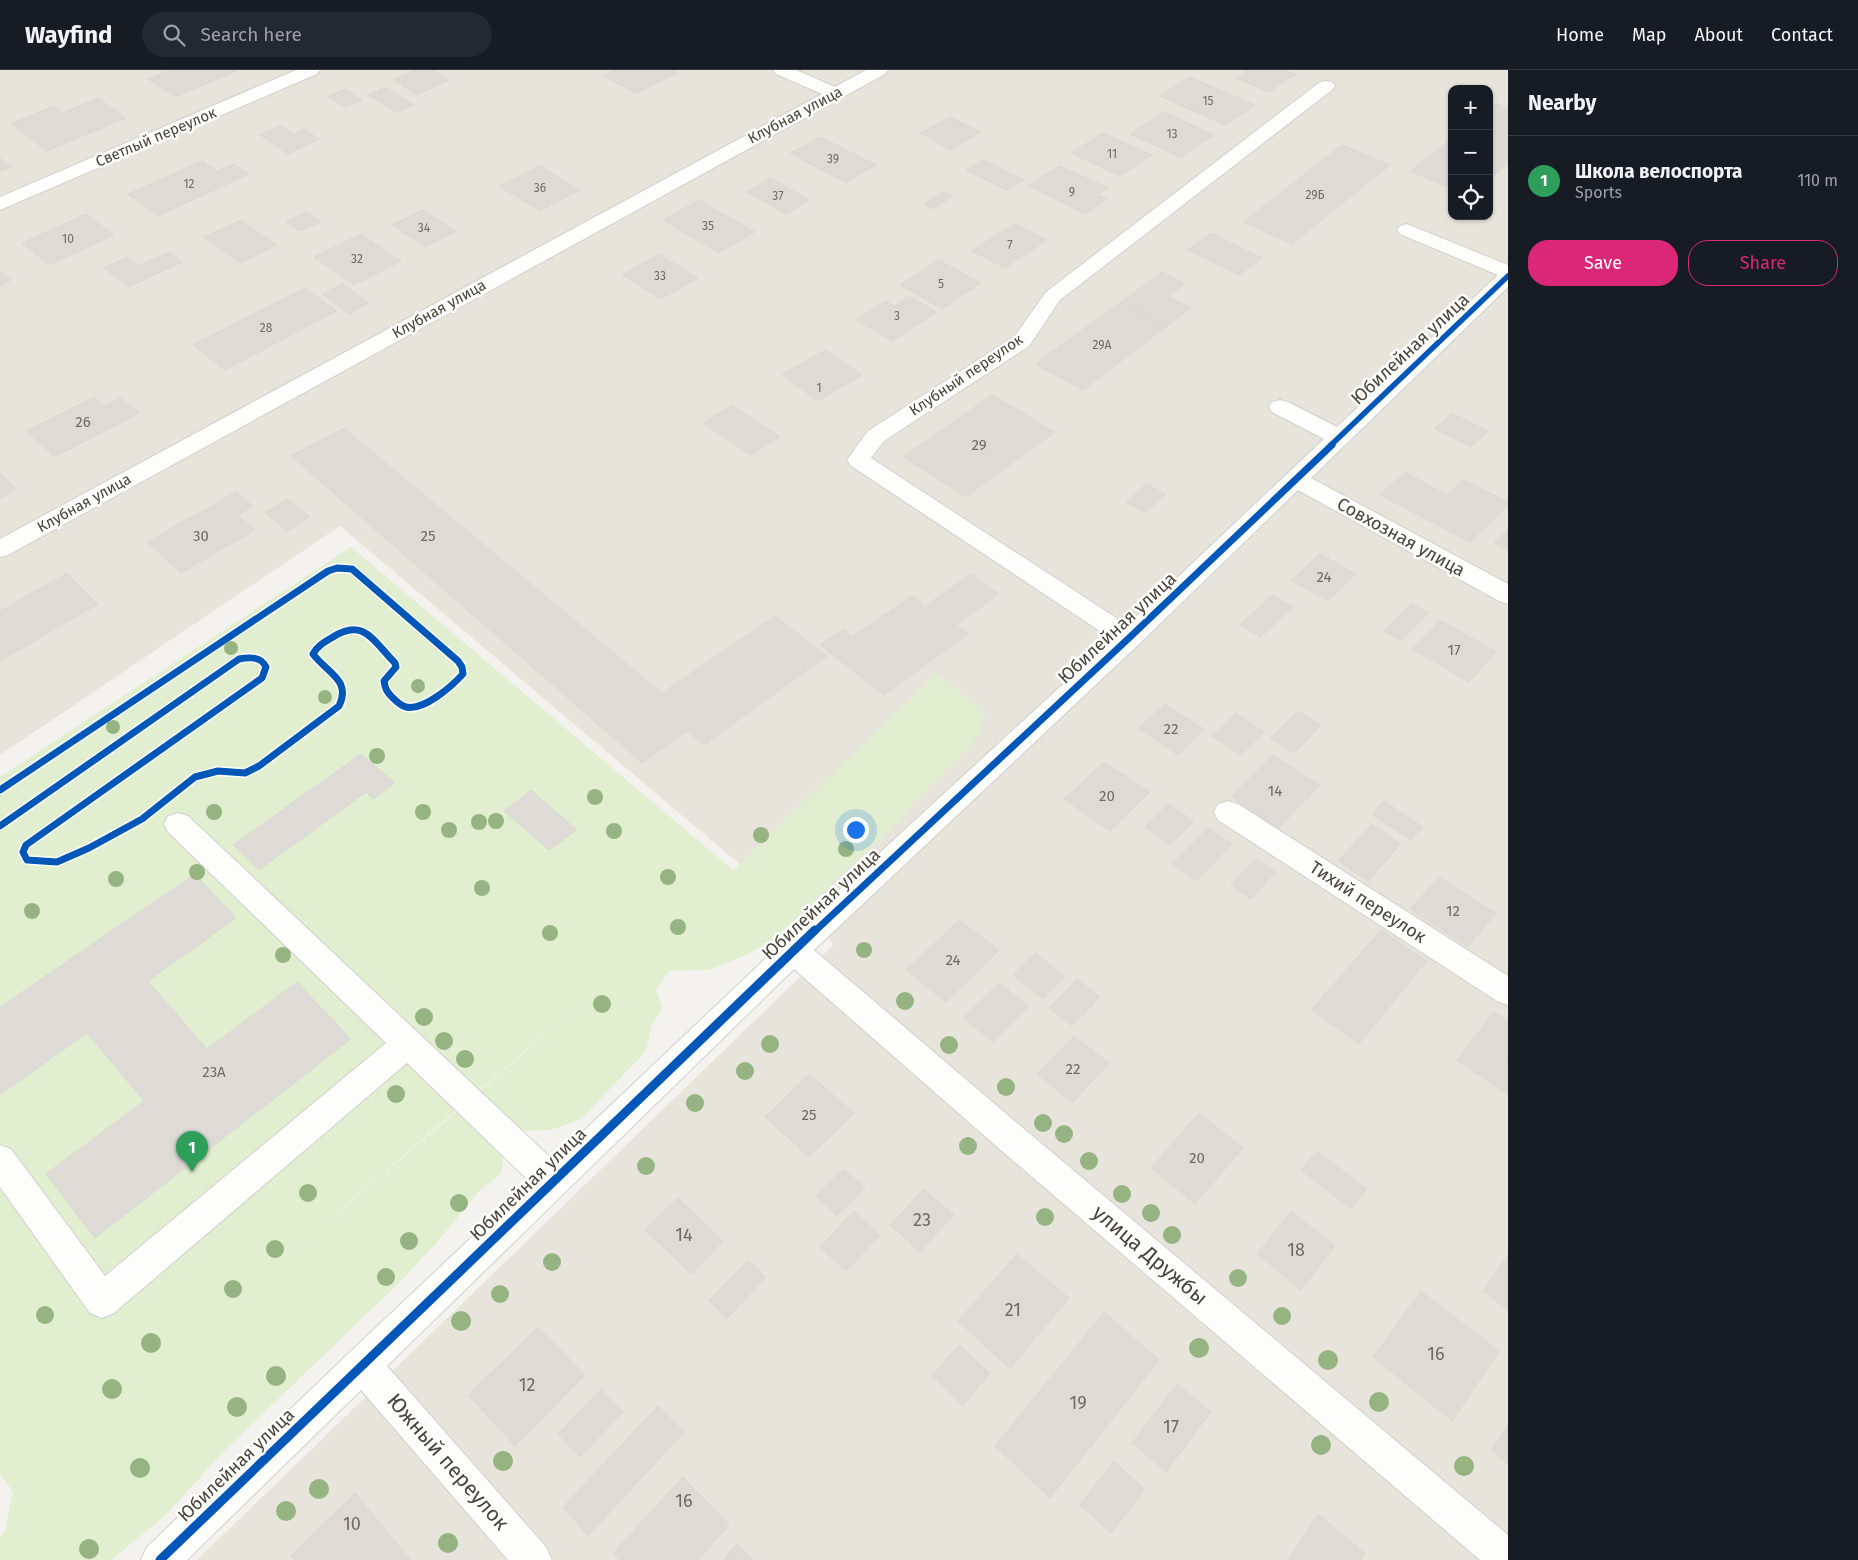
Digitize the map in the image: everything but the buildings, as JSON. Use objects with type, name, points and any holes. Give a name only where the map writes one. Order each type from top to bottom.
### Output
[{"type":"street","name":"Светлый переулок","points":[[0,204],[311,70]]},
{"type":"street","points":[[782,70],[834,94]]},
{"type":"street","name":"Клубная улица","points":[[0,549],[879,70]]},
{"type":"street","name":"Клубный переулок","points":[[1129,638],[858,460],[876,436],[1022,341],[1053,296],[1326,86]]},
{"type":"street","points":[[1407,230],[1508,274]]},
{"type":"street","name":"Юбилейная улица","points":[[160,1560],[794,950],[1129,638],[1339,437],[1498,300],[1508,274]]},
{"type":"street","points":[[1280,407],[1339,437]]},
{"type":"street","name":"Совхозная улица","points":[[1295,479],[1508,595]]},
{"type":"street","name":"Тихий переулок","points":[[1228,812],[1508,992]]},
{"type":"street","points":[[178,824],[552,1182]]},
{"type":"street","name":"улица Дружбы","points":[[794,950],[842,994],[1508,1559]]},
{"type":"street","points":[[0,1160],[102,1301],[407,1044]]},
{"type":"street","name":"Южный переулок","points":[[362,1364],[533,1560]]},
{"type":"shaded area","points":[[0,70],[1508,70],[1508,1560],[197,1560],[834,944],[340,526],[0,755]]},
{"type":"green space","points":[[351,547],[733,870],[937,673],[985,714],[979,734],[959,759],[889,831],[829,886],[781,934],[746,955],[708,970],[669,971],[656,990],[663,1008],[652,1024],[646,1051],[581,1119],[551,1130],[526,1131],[499,1115],[480,1091],[642,950],[216,1317],[457,1111],[503,1157],[502,1173],[479,1191],[437,1242],[401,1281],[221,1454],[166,1515],[111,1560],[0,1560],[0,1536],[5,1532],[13,1492],[0,1473],[0,777]]},
{"type":"cycle path","points":[[160,1560],[794,950],[1129,638],[1508,276]]},
{"type":"cycle path","points":[[0,790],[328,571],[337,568],[352,569],[458,661],[462,667],[463,674],[445,691],[420,705],[406,707],[397,702],[385,689],[384,681],[396,667],[395,663],[361,629],[352,628],[342,631],[318,646],[313,654],[341,684],[343,698],[339,706],[259,766],[245,773],[218,771],[195,777],[142,819],[89,848],[57,862],[27,860],[23,852],[26,845],[262,678],[266,667],[261,660],[251,657],[239,659],[0,826]]},
{"type":"place","name":"Школа велоспорта","points":[[192,1172]]}]
